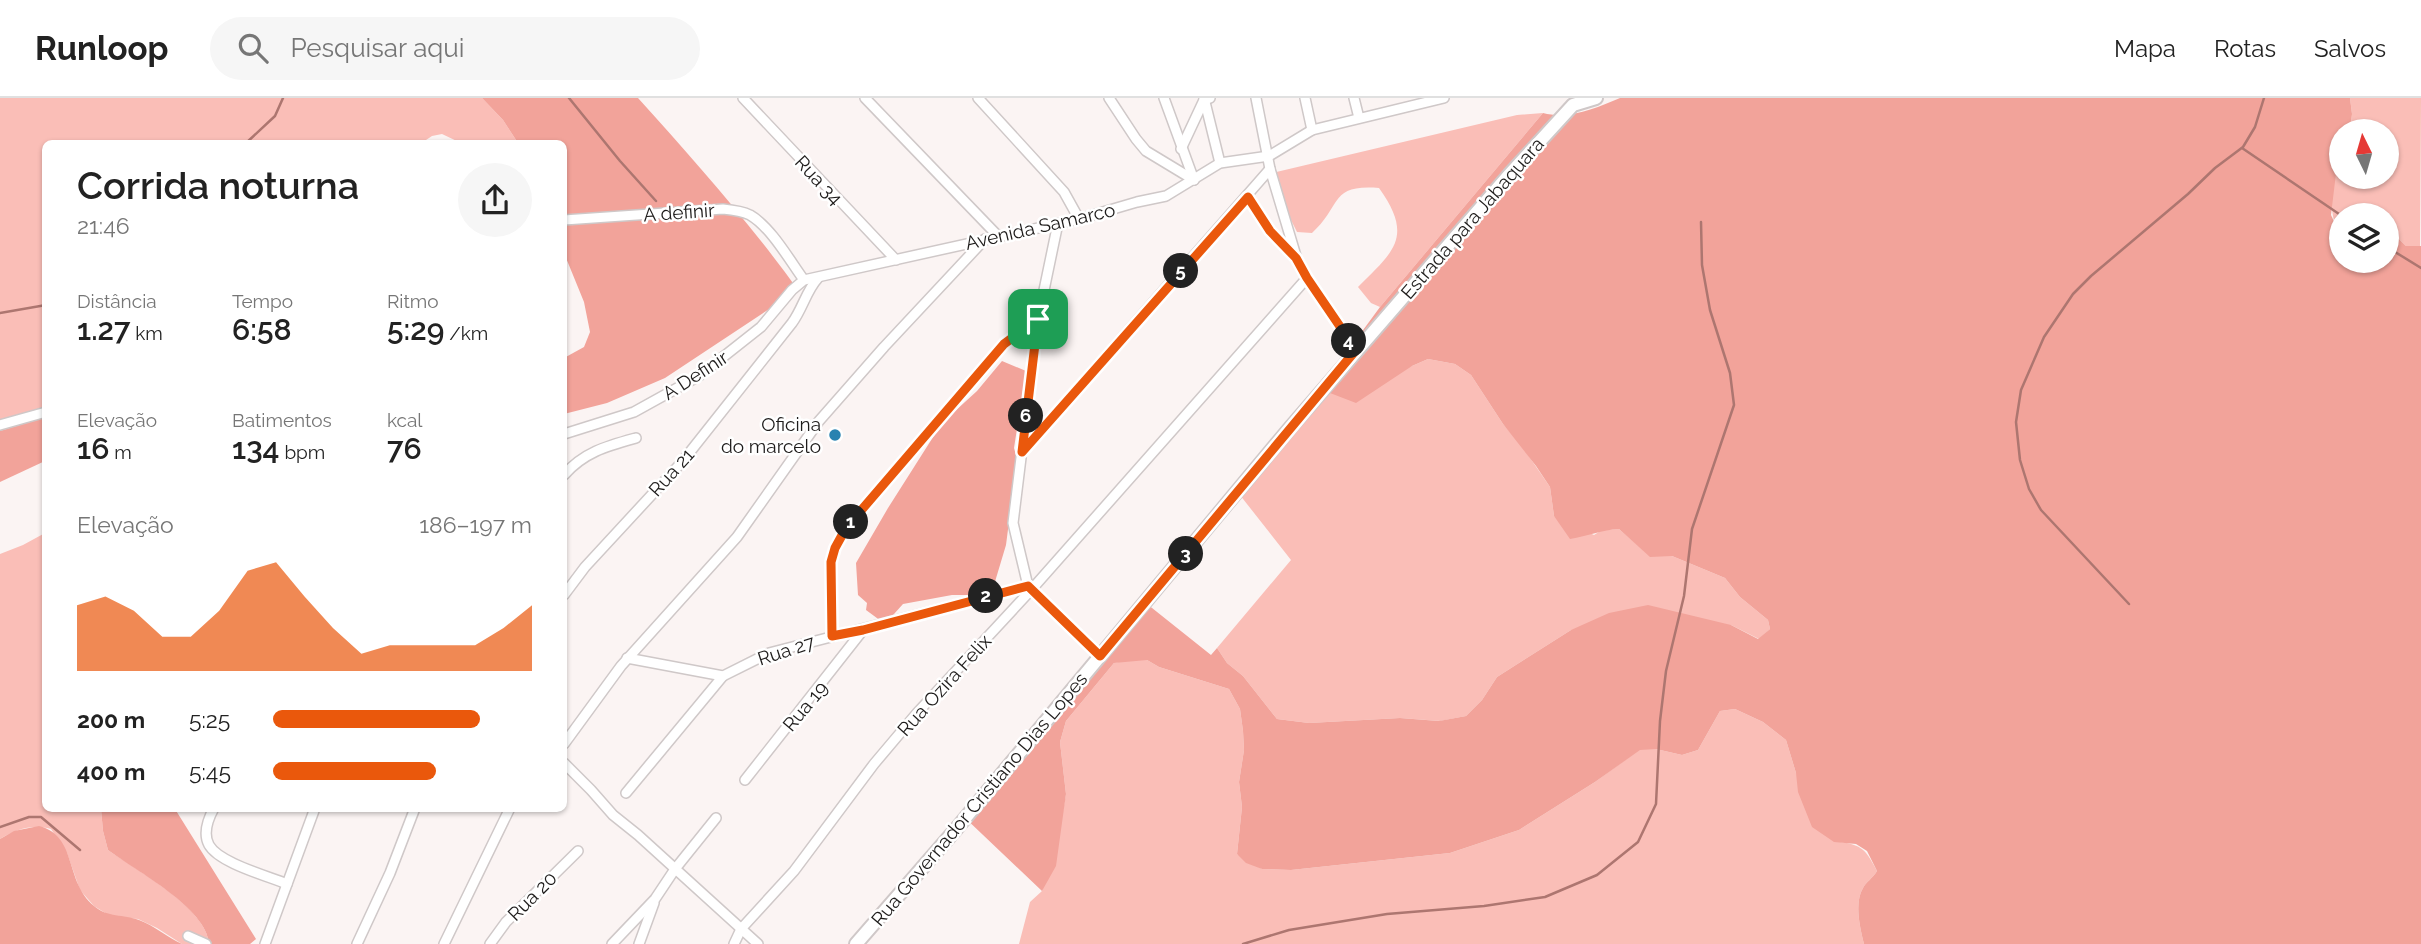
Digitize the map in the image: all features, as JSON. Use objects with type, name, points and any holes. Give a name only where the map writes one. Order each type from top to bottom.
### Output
[{"type":"street","name":"Rua 34","points":[[743,98],[896,260]]},
{"type":"street","points":[[866,98],[998,236]]},
{"type":"street","points":[[978,98],[1065,192],[1079,219]]},
{"type":"street","points":[[1109,98],[1146,150],[1194,180]]},
{"type":"street","points":[[1164,98],[1194,180]]},
{"type":"street","points":[[1256,98],[1270,169],[1296,258],[1356,350]]},
{"type":"street","points":[[1305,98],[1312,130]]},
{"type":"street","points":[[1354,98],[1359,118]]},
{"type":"street","points":[[1269,156],[1312,130],[1410,102],[1444,98]]},
{"type":"street","name":"Estrada para Jabaquara","points":[[1290,428],[1568,102],[1596,98]]},
{"type":"street","points":[[1181,149],[1206,99]]},
{"type":"street","points":[[1206,99],[1220,163]]},
{"type":"street","name":"Avenida Samarco","points":[[804,280],[1079,219],[1166,196],[1220,163],[1269,156]]},
{"type":"street","points":[[1022,452],[1270,169]]},
{"type":"street","points":[[1248,197],[1270,231],[1296,258]]},
{"type":"street","name":"A definir","points":[[567,220],[723,209],[741,211],[764,226],[804,280]]},
{"type":"street","points":[[1058,223],[1038,319],[1013,523],[1030,587],[1100,656]]},
{"type":"street","points":[[567,740],[627,658],[737,537],[819,421],[986,238]]},
{"type":"street","name":"Rua 21","points":[[567,591],[585,567],[690,452],[798,315],[809,287],[819,276]]},
{"type":"street","name":"Rua Ozira Felix","points":[[734,944],[741,929],[794,871],[874,764],[917,713],[1307,278]]},
{"type":"street","name":"A Definir","points":[[567,433],[634,412],[699,376],[761,327],[792,289],[804,280]]},
{"type":"street","points":[[832,636],[831,562],[846,528],[1004,344],[1038,319]]},
{"type":"street","points":[[0,425],[42,413]]},
{"type":"street","name":"Rua Governador Cristiano Dias Lopes","points":[[856,944],[1290,428]]},
{"type":"street","points":[[567,472],[576,462],[603,448],[636,438]]},
{"type":"street","name":"Rua 27","points":[[723,676],[769,653],[1030,587]]},
{"type":"street","name":"Rua 19","points":[[745,780],[863,630]]},
{"type":"street","points":[[626,793],[723,676],[627,658]]},
{"type":"street","points":[[567,766],[613,815],[758,944]]},
{"type":"street","points":[[212,812],[207,826],[207,841],[210,847],[226,859],[287,884]]},
{"type":"street","points":[[265,944],[314,812]]},
{"type":"street","points":[[357,944],[390,873],[413,812]]},
{"type":"street","points":[[444,944],[508,812]]},
{"type":"street","points":[[612,944],[655,899],[716,818]]},
{"type":"street","name":"Rua 20","points":[[490,944],[506,922],[578,850]]},
{"type":"street","points":[[639,944],[655,899]]},
{"type":"street","points":[[188,936],[206,944]]},
{"type":"shaded area","points":[[0,98],[482,98],[503,120],[516,140],[455,140],[442,134],[426,140],[42,140],[42,418],[0,431]]},
{"type":"shaded area","points":[[482,98],[638,98],[741,216],[798,290],[665,378],[607,403],[567,413],[567,356],[584,347],[590,332],[584,302],[567,260],[567,140],[516,140],[503,120]]},
{"type":"shaded area","points":[[1620,98],[2350,98],[2351,119],[2329,119],[2329,189],[2334,189],[2332,203],[2329,203],[2329,273],[2399,273],[2399,239],[2406,246],[2421,246],[2421,944],[1864,944],[1859,916],[1860,894],[1877,871],[1867,851],[1856,844],[1834,842],[1812,827],[1798,792],[1796,773],[1786,740],[1763,722],[1735,709],[1720,711],[1698,750],[1682,755],[1656,749],[1640,750],[1519,830],[1450,853],[1291,870],[1262,869],[1246,863],[1237,854],[1242,807],[1239,782],[1244,750],[1240,709],[1229,689],[1159,667],[1147,660],[1114,663],[1066,721],[1060,742],[1066,794],[1056,866],[1042,891],[962,815],[1142,600],[1211,655],[1217,648],[1277,719],[1309,723],[1400,718],[1439,721],[1466,716],[1482,700],[1497,677],[1571,630],[1609,613],[1648,605],[1731,625],[1758,639],[1770,629],[1768,620],[1740,597],[1725,578],[1672,556],[1650,557],[1619,529],[1570,539],[1554,516],[1550,487],[1471,375],[1455,364],[1428,359],[1412,366],[1356,403],[1330,393],[1322,386],[1380,307],[1543,113],[1563,115],[1592,109]]},
{"type":"shaded area","points":[[2350,98],[2421,98],[2420,247],[2406,246],[2399,239],[2399,203],[2332,203],[2333,189],[2399,189],[2399,119],[2351,119]]},
{"type":"shaded area","points":[[1543,113],[1380,307],[1371,303],[1358,287],[1390,253],[1395,242],[1396,219],[1379,188],[1363,188],[1344,193],[1312,233],[1297,232],[1268,174],[1517,115]]},
{"type":"shaded area","points":[[1428,359],[1455,364],[1471,375],[1550,487],[1554,516],[1594,535],[1602,530],[1619,529],[1650,556],[1672,556],[1725,578],[1740,597],[1768,620],[1770,629],[1759,639],[1731,625],[1571,630],[1497,677],[1482,700],[1466,716],[1440,721],[1400,718],[1309,723],[1277,719],[1217,648],[1291,560],[1236,490],[1322,386],[1412,366]]},
{"type":"shaded area","points":[[1002,361],[1026,371],[1014,448],[1017,459],[1006,545],[991,595],[952,595],[903,604],[885,624],[866,610],[867,603],[858,595],[856,563],[942,423],[977,391]]},
{"type":"shaded area","points":[[42,418],[42,462],[0,482],[0,431]]},
{"type":"shaded area","points":[[42,535],[42,812],[101,812],[108,850],[184,904],[205,930],[209,944],[182,944],[138,919],[110,916],[94,906],[80,890],[67,853],[51,829],[25,828],[0,839],[0,554]]},
{"type":"shaded area","points":[[1147,660],[1159,667],[1229,689],[1240,709],[1244,750],[1239,782],[1242,807],[1237,854],[1262,869],[1291,870],[1450,853],[1519,830],[1595,782],[1640,749],[1656,749],[1682,755],[1698,750],[1720,711],[1735,709],[1763,722],[1786,740],[1796,773],[1834,841],[1861,848],[1873,863],[1877,871],[1864,886],[1859,901],[1864,944],[1019,944],[1030,902],[1042,891],[1058,839],[1066,794],[1060,742],[1066,721],[1114,663]]},
{"type":"shaded area","points":[[101,812],[177,812],[256,939],[250,944],[209,944],[205,930],[184,904],[108,850]]},
{"type":"shaded area","points":[[39,826],[60,839],[78,884],[94,906],[110,914],[145,922],[182,944],[0,944],[0,839],[14,831]]},
{"type":"waterway","points":[[249,140],[275,116],[283,98]]},
{"type":"waterway","points":[[569,98],[656,201]]},
{"type":"waterway","points":[[2129,604],[2041,510],[2029,489],[2020,460],[2016,422],[2021,390],[2044,337],[2073,294],[2215,168],[2243,147],[2255,127],[2264,98]]},
{"type":"waterway","points":[[2242,148],[2329,207]]},
{"type":"waterway","points":[[1243,944],[1289,930],[1387,914],[1484,906],[1545,897],[1597,875],[1638,842],[1656,804],[1660,721],[1666,671],[1684,596],[1692,529],[1734,405],[1730,373],[1710,310],[1702,265],[1701,222]]},
{"type":"waterway","points":[[2399,254],[2421,268]]},
{"type":"waterway","points":[[0,313],[42,306]]},
{"type":"waterway","points":[[0,827],[29,817],[41,817],[80,850]]},
{"type":"place","name":"Oficina do marcelo","points":[[835,435]]},
{"type":"route","points":[[1248,197],[1270,231],[1296,258],[1356,350],[1100,656],[1028,586],[832,636],[831,562],[846,528],[1004,344],[1038,319],[1022,452],[1083,380],[1248,197]]}]
